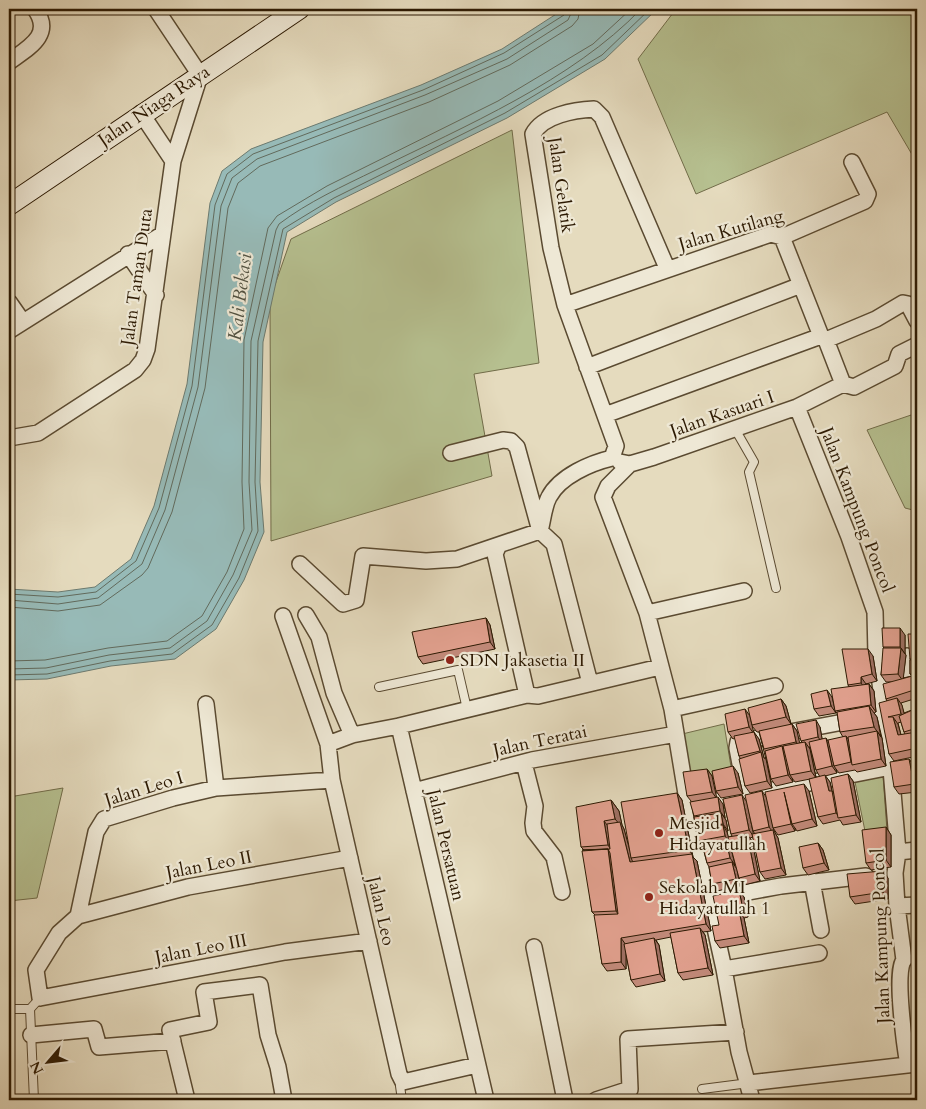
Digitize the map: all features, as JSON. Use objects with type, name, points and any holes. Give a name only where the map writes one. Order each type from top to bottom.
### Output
[{"type":"street","points":[[9,62],[36,42],[42,31],[41,22],[35,9]]},
{"type":"street","points":[[156,9],[200,75]]},
{"type":"street","name":"Jalan Niaga Raya","points":[[9,204],[141,113],[299,9]]},
{"type":"street","name":"Jalan Taman Duta","points":[[9,438],[38,433],[135,370],[144,360],[156,295],[161,235],[173,161],[200,75]]},
{"type":"street","name":"Jalan Gelatik","points":[[565,305],[551,248],[533,134],[537,127],[547,119],[582,110],[594,109],[602,117],[667,268]]},
{"type":"street","points":[[141,113],[173,161]]},
{"type":"street","name":"Jalan Kutilang","points":[[565,305],[667,268],[772,234],[782,237],[865,201],[868,194],[852,162]]},
{"type":"street","points":[[9,331],[128,254],[161,235]]},
{"type":"street","points":[[782,237],[843,384]]},
{"type":"street","points":[[128,254],[156,295]]},
{"type":"street","points":[[587,367],[801,285]]},
{"type":"street","points":[[9,302],[23,322]]},
{"type":"street","points":[[605,415],[876,319],[903,303],[908,304],[917,321]]},
{"type":"street","points":[[565,305],[616,446],[612,458]]},
{"type":"street","name":"Jalan Kasuari I","points":[[630,464],[797,407],[843,384],[854,387],[889,370],[894,366],[899,354],[917,345]]},
{"type":"street","name":"Jalan Kampung Poncol","points":[[797,407],[849,537],[875,612],[872,655],[881,690],[878,702],[879,715],[889,745],[898,852],[895,873],[896,906],[911,960],[899,968],[913,1064]]},
{"type":"street","points":[[451,453],[503,440],[511,442],[517,447],[540,531],[554,544],[590,683]]},
{"type":"street","points":[[540,531],[549,496],[567,478],[587,467],[612,458],[621,463],[630,464]]},
{"type":"street","points":[[630,464],[612,482],[603,497],[647,613],[672,709],[688,806],[709,900],[712,925],[724,969],[752,1100]]},
{"type":"street","points":[[300,564],[343,604],[356,600],[363,556],[426,561],[456,559],[498,547],[540,531]]},
{"type":"street","points":[[498,547],[495,554],[527,695]]},
{"type":"street","points":[[647,613],[744,591]]},
{"type":"street","points":[[306,615],[318,638],[334,692],[352,734]]},
{"type":"street","name":"Jalan Leo","points":[[283,616],[328,744],[332,780],[399,1074],[403,1082]]},
{"type":"street","points":[[881,690],[906,681],[907,656]]},
{"type":"street","points":[[328,744],[352,734],[399,726],[527,695],[538,696],[660,667]]},
{"type":"street","points":[[672,709],[775,686]]},
{"type":"street","points":[[206,704],[216,788]]},
{"type":"street","points":[[746,796],[737,748],[738,742],[879,715]]},
{"type":"street","name":"Jalan Persatuan","points":[[399,726],[486,1100]]},
{"type":"street","name":"Jalan Teratai","points":[[414,791],[524,763],[676,734]]},
{"type":"street","points":[[889,745],[908,740]]},
{"type":"street","points":[[524,763],[535,806],[534,831],[554,857],[562,892]]},
{"type":"street","points":[[688,806],[891,767]]},
{"type":"street","name":"Jalan Leo I","points":[[78,916],[96,832],[104,819],[173,798],[216,788],[332,780]]},
{"type":"street","points":[[898,852],[917,850]]},
{"type":"street","name":"Jalan Leo II","points":[[78,916],[188,887],[350,858]]},
{"type":"street","points":[[709,900],[812,881],[895,873]]},
{"type":"street","points":[[812,881],[821,930]]},
{"type":"street","points":[[896,906],[917,905]]},
{"type":"street","points":[[35,1003],[36,970],[59,933],[78,916]]},
{"type":"street","name":"Jalan Leo III","points":[[35,1003],[285,952],[369,941]]},
{"type":"street","points":[[534,947],[565,1100]]},
{"type":"street","points":[[724,969],[819,953]]},
{"type":"street","points":[[187,1100],[170,1030],[209,1022],[204,992],[260,985],[268,1035],[278,1067],[284,1100]]},
{"type":"street","points":[[31,1035],[94,1029],[99,1047],[173,1041]]},
{"type":"street","points":[[596,1100],[631,1095],[628,1039],[736,1032]]},
{"type":"street","points":[[749,1083],[913,1064]]},
{"type":"street","points":[[403,1082],[477,1065]]},
{"type":"lane","points":[[734,429],[754,462],[749,472],[776,588]]},
{"type":"lane","points":[[379,688],[458,670],[467,709]]},
{"type":"lane","points":[[9,1009],[35,1003],[31,1035],[34,1100]]},
{"type":"lane","points":[[402,1100],[400,1086],[403,1082]]},
{"type":"lane","points":[[702,1089],[749,1083]]},
{"type":"green space","points":[[676,9],[917,9],[917,163],[887,112],[696,194],[638,59]]},
{"type":"green space","points":[[512,130],[539,363],[474,374],[492,476],[271,541],[270,299],[291,239]]},
{"type":"green space","points":[[917,413],[917,511],[905,508],[867,430]]},
{"type":"green space","points":[[724,724],[732,773],[686,779],[678,735]]},
{"type":"green space","points":[[883,775],[887,831],[866,836],[855,782]]},
{"type":"green space","points":[[63,788],[37,898],[9,901],[9,797]]},
{"type":"water","name":"Kali Bekasi","points":[[564,9],[657,9],[605,59],[507,118],[336,202],[287,232],[263,342],[260,482],[264,532],[244,580],[216,629],[175,659],[111,666],[47,679],[9,680],[9,589],[58,592],[95,587],[131,559],[154,506],[187,384],[210,203],[222,171],[251,149],[421,85],[502,49]]},
{"type":"building","points":[[486,618],[490,642],[418,657],[412,632]]},
{"type":"building","points":[[882,628],[900,628],[900,647],[883,647]]},
{"type":"building","points":[[908,634],[917,634],[917,673],[910,674],[910,660],[914,659],[910,659]]},
{"type":"building","points":[[883,648],[901,648],[898,674],[881,675]]},
{"type":"building","points":[[842,649],[868,649],[872,674],[861,677],[861,683],[848,685]]},
{"type":"building","points":[[916,675],[917,689],[886,699],[883,684]]},
{"type":"building","points":[[869,684],[871,705],[835,711],[831,689]]},
{"type":"building","points":[[827,690],[831,706],[814,709],[811,694]]},
{"type":"building","points":[[897,698],[901,714],[888,717],[893,717],[898,735],[917,732],[917,748],[889,754],[879,703]]},
{"type":"building","points":[[781,699],[786,717],[752,725],[748,708]]},
{"type":"building","points":[[869,706],[874,727],[840,732],[837,712]]},
{"type":"building","points":[[917,708],[917,728],[904,732],[899,716]]},
{"type":"building","points":[[745,709],[749,727],[728,732],[725,714]]},
{"type":"building","points":[[816,720],[818,737],[801,741],[796,724]]},
{"type":"building","points":[[792,724],[796,742],[764,749],[759,731]]},
{"type":"building","points":[[877,731],[881,759],[852,765],[848,737]]},
{"type":"building","points":[[754,732],[760,751],[739,756],[734,736]]},
{"type":"building","points":[[846,736],[851,762],[834,766],[828,740]]},
{"type":"building","points":[[826,738],[832,766],[816,770],[809,742]]},
{"type":"building","points":[[805,742],[811,771],[790,775],[783,746]]},
{"type":"building","points":[[782,746],[788,775],[771,779],[765,751]]},
{"type":"building","points":[[761,752],[767,781],[745,786],[739,759]]},
{"type":"building","points":[[917,755],[917,780],[913,756]]},
{"type":"building","points":[[909,759],[914,784],[894,787],[890,762]]},
{"type":"building","points":[[733,766],[738,787],[716,791],[712,771]]},
{"type":"building","points":[[707,769],[712,792],[687,796],[683,772]]},
{"type":"building","points":[[848,774],[856,815],[838,818],[831,778]]},
{"type":"building","points":[[825,775],[829,791],[832,791],[836,813],[818,817],[809,779]]},
{"type":"building","points":[[804,784],[812,819],[792,824],[784,792],[791,824],[773,828],[765,792]]},
{"type":"building","points":[[762,791],[769,827],[753,831],[745,795]]},
{"type":"building","name":"Mesjid Hidayatullah","points":[[677,793],[689,850],[631,858],[621,802]]},
{"type":"building","points":[[742,795],[749,830],[731,834],[723,799]]},
{"type":"building","points":[[718,797],[720,811],[694,816],[690,802]]},
{"type":"building","points":[[611,800],[615,819],[604,821],[608,845],[581,847],[576,807]]},
{"type":"building","points":[[721,813],[723,824],[714,825],[723,825],[725,836],[698,841],[694,817]]},
{"type":"building","name":"Sekolah MI Hidayatullah 1","points":[[620,822],[630,862],[692,854],[706,924],[621,938],[621,962],[602,964],[594,915],[618,914],[608,849],[610,849],[607,824]]},
{"type":"building","points":[[886,827],[886,860],[866,863],[862,830]]},
{"type":"building","points":[[773,830],[781,868],[760,872],[752,834]]},
{"type":"building","points":[[747,834],[755,874],[739,878],[728,837]]},
{"type":"building","points":[[726,841],[730,858],[707,863],[703,847]]},
{"type":"building","points":[[818,843],[824,863],[803,868],[799,847]]},
{"type":"building","points":[[608,849],[616,911],[592,912],[582,851]]},
{"type":"building","points":[[732,862],[736,879],[712,884],[709,867]]},
{"type":"building","points":[[883,871],[883,892],[850,897],[847,874]]},
{"type":"building","points":[[739,890],[743,910],[739,910],[744,936],[715,941],[712,926],[719,925],[713,896]]},
{"type":"building","points":[[700,928],[708,968],[678,973],[670,933]]},
{"type":"building","points":[[654,938],[660,974],[631,980],[624,944]]},
{"type":"place","name":"SDN Jakasetia II","points":[[450,660]]},
{"type":"place","name":"Mesjid Hidayatullah","points":[[659,833]]},
{"type":"place","name":"Sekolah MI Hidayatullah 1","points":[[649,897]]}]
